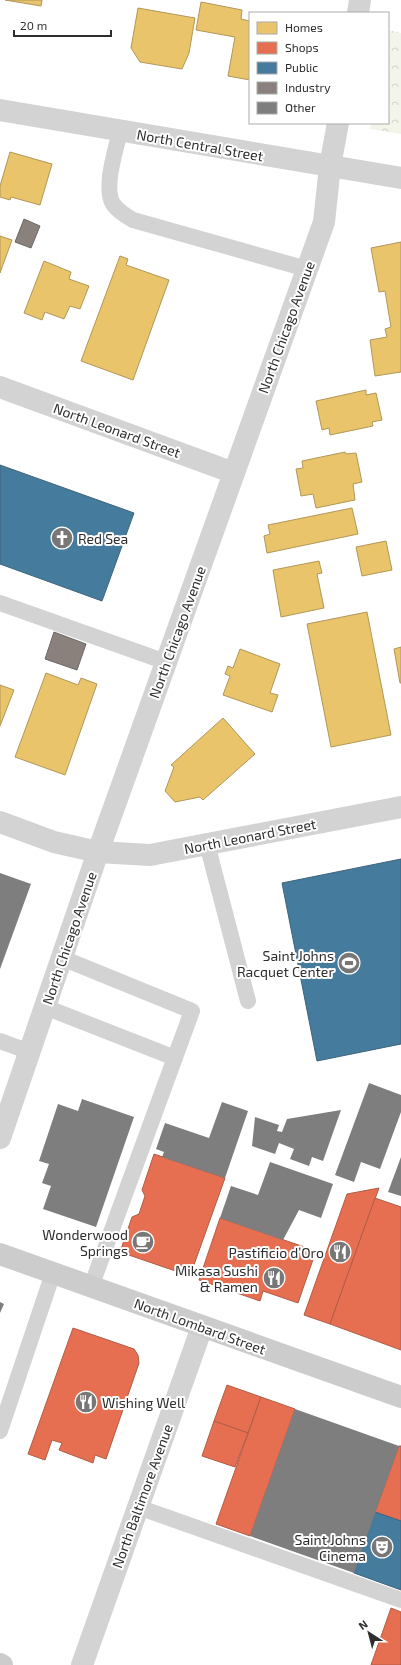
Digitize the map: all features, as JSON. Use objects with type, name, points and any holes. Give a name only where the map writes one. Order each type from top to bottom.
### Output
[{"type":"street","points":[[358,12],[360,0]]},
{"type":"street","name":"North Central Street","points":[[0,110],[401,178]]},
{"type":"street","name":"North Chicago Avenue","points":[[0,1138],[98,852],[324,222],[330,166],[338,124]]},
{"type":"street","name":"North Leonard Street","points":[[0,387],[234,473]]},
{"type":"street","name":"North Leonard Street","points":[[0,822],[54,842],[98,852],[150,855],[401,807]]},
{"type":"street","name":"North Lombard Street","points":[[0,1254],[401,1398]]},
{"type":"street","name":"North Baltimore Avenue","points":[[82,1665],[202,1327]]},
{"type":"lane","points":[[120,131],[109,185],[109,195],[120,212],[133,220],[307,269]]},
{"type":"lane","points":[[0,603],[166,662]]},
{"type":"lane","points":[[207,844],[248,1001]]},
{"type":"lane","points":[[62,958],[192,1011],[91,1287]]},
{"type":"lane","points":[[45,1007],[175,1058]]},
{"type":"lane","points":[[0,1041],[30,1052]]},
{"type":"lane","points":[[0,1431],[53,1273]]},
{"type":"lane","points":[[138,1507],[401,1600]]},
{"type":"green space","points":[[389,30],[401,33],[401,134],[370,129],[371,124],[389,124]]},
{"type":"building: Homes","points":[[5,0],[42,0],[41,6]]},
{"type":"building: Homes","points":[[201,2],[242,10],[241,19],[249,21],[249,80],[228,76],[235,37],[196,30]]},
{"type":"building: Homes","points":[[138,8],[195,18],[189,53],[182,69],[140,62],[131,48]]},
{"type":"building: Homes","points":[[10,152],[52,164],[40,205],[11,197],[10,200],[0,197],[0,186]]},
{"type":"building: Homes","points":[[0,236],[12,240],[0,273]]},
{"type":"building: Homes","points":[[401,242],[401,372],[375,376],[370,340],[387,337],[385,329],[391,327],[385,291],[379,292],[371,248]]},
{"type":"building: Homes","points":[[120,256],[128,259],[126,265],[169,280],[133,380],[81,361]]},
{"type":"building: Homes","points":[[44,261],[71,272],[69,279],[89,286],[80,309],[70,306],[64,319],[45,312],[42,320],[24,313]]},
{"type":"building: Homes","points":[[366,390],[366,395],[376,393],[382,420],[372,422],[373,426],[330,435],[329,428],[322,430],[316,401]]},
{"type":"building: Homes","points":[[345,452],[346,454],[356,453],[362,482],[353,484],[355,500],[316,508],[313,494],[301,496],[296,469],[303,468],[302,461]]},
{"type":"building: Homes","points":[[352,508],[358,534],[267,553],[264,536],[270,534],[268,525]]},
{"type":"building: Homes","points":[[386,541],[392,570],[362,576],[356,547]]},
{"type":"building: Homes","points":[[319,561],[322,573],[317,574],[324,608],[281,617],[273,570]]},
{"type":"building: Homes","points":[[367,612],[391,735],[331,747],[307,624]]},
{"type":"building: Homes","points":[[401,647],[401,683],[400,683],[394,649]]},
{"type":"building: Homes","points":[[240,649],[280,664],[270,693],[278,695],[272,712],[223,695],[230,676],[225,674],[228,666],[233,668]]},
{"type":"building: Homes","points":[[46,673],[78,685],[81,678],[97,684],[65,775],[15,757]]},
{"type":"building: Homes","points":[[0,685],[14,690],[0,726]]},
{"type":"building: Homes","points":[[223,718],[255,754],[203,800],[200,797],[175,802],[165,791],[174,767],[171,765]]},
{"type":"building: Shops","points":[[154,1154],[225,1178],[190,1276],[120,1252],[132,1217],[139,1214],[145,1196],[142,1190]]},
{"type":"building: Shops","points":[[379,1188],[330,1324],[304,1315],[347,1194]]},
{"type":"building: Shops","points":[[375,1198],[401,1207],[401,1350],[330,1324]]},
{"type":"building: Shops","points":[[220,1218],[316,1251],[298,1303],[263,1291],[260,1301],[199,1280]]},
{"type":"building: Shops","name":"Wishing Well","points":[[73,1328],[134,1349],[138,1355],[139,1363],[106,1459],[95,1455],[93,1463],[59,1450],[62,1443],[52,1440],[45,1460],[28,1454]]},
{"type":"building: Shops","points":[[227,1385],[261,1397],[248,1433],[214,1421]]},
{"type":"building: Shops","points":[[261,1397],[295,1409],[250,1536],[216,1524]]},
{"type":"building: Shops","points":[[214,1421],[248,1433],[235,1467],[202,1456]]},
{"type":"building: Shops","points":[[399,1446],[401,1446],[401,1521],[375,1512]]},
{"type":"building: Shops","points":[[391,1608],[401,1612],[401,1665],[371,1665]]},
{"type":"building: Public","name":"Red Sea","points":[[0,465],[134,513],[102,601],[0,564]]},
{"type":"building: Public","name":"Saint Johns Racquet Center","points":[[401,859],[401,1044],[317,1061],[282,883]]},
{"type":"building: Public","name":"Saint Johns Cinema","points":[[375,1512],[401,1521],[401,1590],[354,1573]]},
{"type":"building: Industry","points":[[24,219],[40,226],[31,248],[15,242]]},
{"type":"building: Industry","points":[[54,632],[86,644],[77,670],[45,659]]},
{"type":"building: Other","points":[[0,873],[31,884],[0,969]]},
{"type":"building: Other","points":[[369,1083],[401,1095],[401,1112],[380,1169],[361,1162],[354,1182],[335,1175]]},
{"type":"building: Other","points":[[82,1099],[134,1117],[96,1227],[43,1209],[51,1186],[42,1183],[49,1164],[39,1161],[58,1104],[78,1111]]},
{"type":"building: Other","points":[[222,1102],[248,1111],[225,1178],[162,1157],[164,1152],[156,1149],[165,1123],[209,1138]]},
{"type":"building: Other","points":[[341,1110],[323,1161],[312,1157],[309,1166],[290,1159],[294,1149],[279,1143],[275,1154],[252,1146],[255,1117],[279,1125],[277,1131],[282,1132],[287,1119]]},
{"type":"building: Other","points":[[401,1157],[401,1196],[388,1192]]},
{"type":"building: Other","points":[[270,1162],[333,1184],[321,1218],[299,1210],[283,1240],[220,1218],[231,1186],[258,1195]]},
{"type":"building: Other","points":[[0,1302],[4,1304],[0,1313]]},
{"type":"building: Other","points":[[295,1409],[399,1446],[354,1573],[250,1536]]},
{"type":"place","name":"Red Sea","points":[[62,538]]},
{"type":"place","name":"Saint Johns Racquet Center","points":[[349,963]]},
{"type":"place","name":"Wonderwood Springs","points":[[143,1242]]},
{"type":"place","name":"Pastificio d’Oro","points":[[340,1252]]},
{"type":"place","name":"Mikasa Sushi & Ramen","points":[[274,1278]]},
{"type":"place","name":"Wishing Well","points":[[86,1402]]},
{"type":"place","name":"Saint Johns Cinema","points":[[382,1547]]}]
